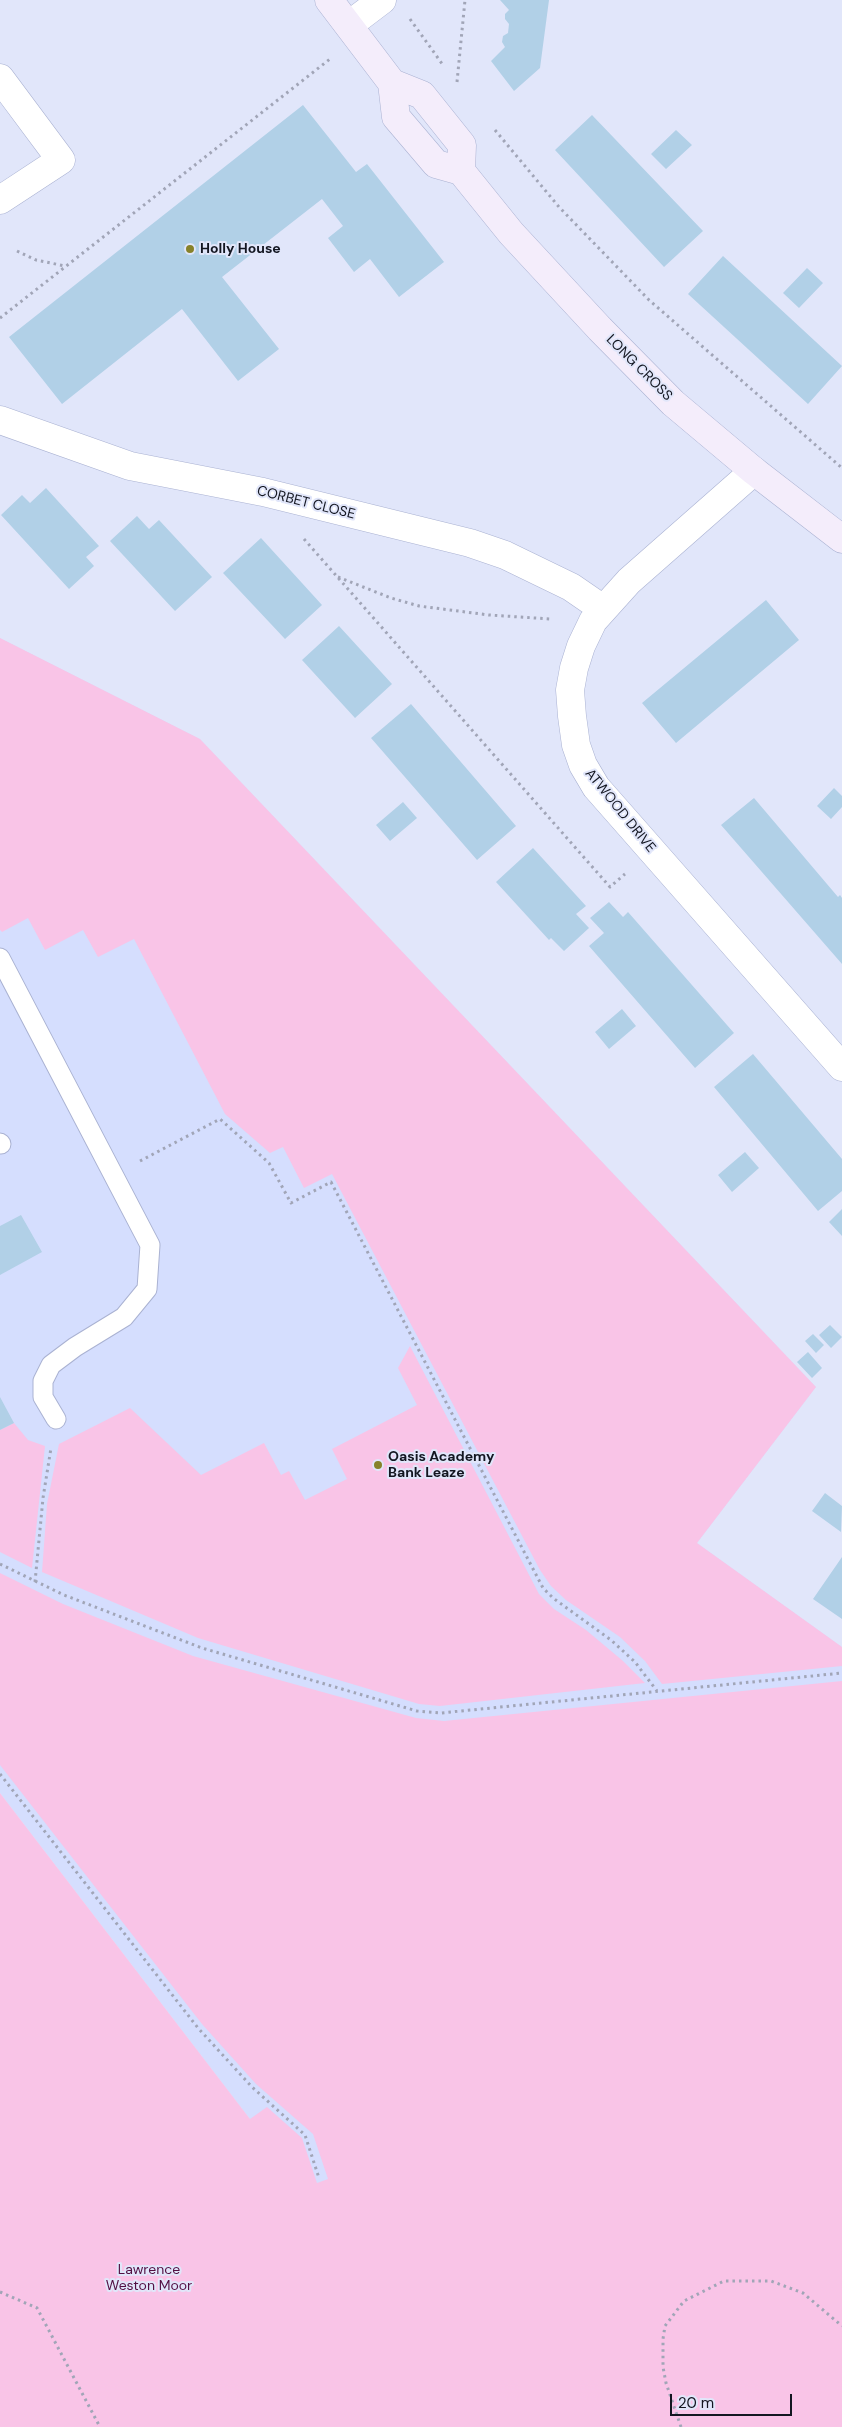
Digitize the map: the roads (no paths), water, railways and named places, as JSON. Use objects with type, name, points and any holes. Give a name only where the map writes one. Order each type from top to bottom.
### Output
[{"type":"street","name":"LONG CROSS","points":[[329,0],[392,83],[422,96],[462,145],[461,171],[511,233],[600,329],[673,402],[754,471],[842,540]]},
{"type":"street","points":[[354,32],[382,0]]},
{"type":"street","points":[[0,78],[61,160],[0,200]]},
{"type":"street","name":"CORBET CLOSE","points":[[0,420],[130,466],[263,492],[470,543],[505,555],[563,583],[598,615]]},
{"type":"street","name":"ATWOOD DRIVE","points":[[754,471],[629,581],[598,615],[581,646],[570,690],[576,745],[583,765],[596,786],[842,1067]]},
{"type":"lane","points":[[0,958],[150,1245],[147,1289],[124,1317],[75,1347],[51,1365],[43,1381],[43,1397],[56,1419]]},
{"type":"place","name":"Holly House","points":[[190,249]]},
{"type":"place","name":"Oasis Academy Bank Leaze","points":[[378,1465]]},
{"type":"park label","name":"Lawrence Weston Moor","points":[[149,2278]]}]
